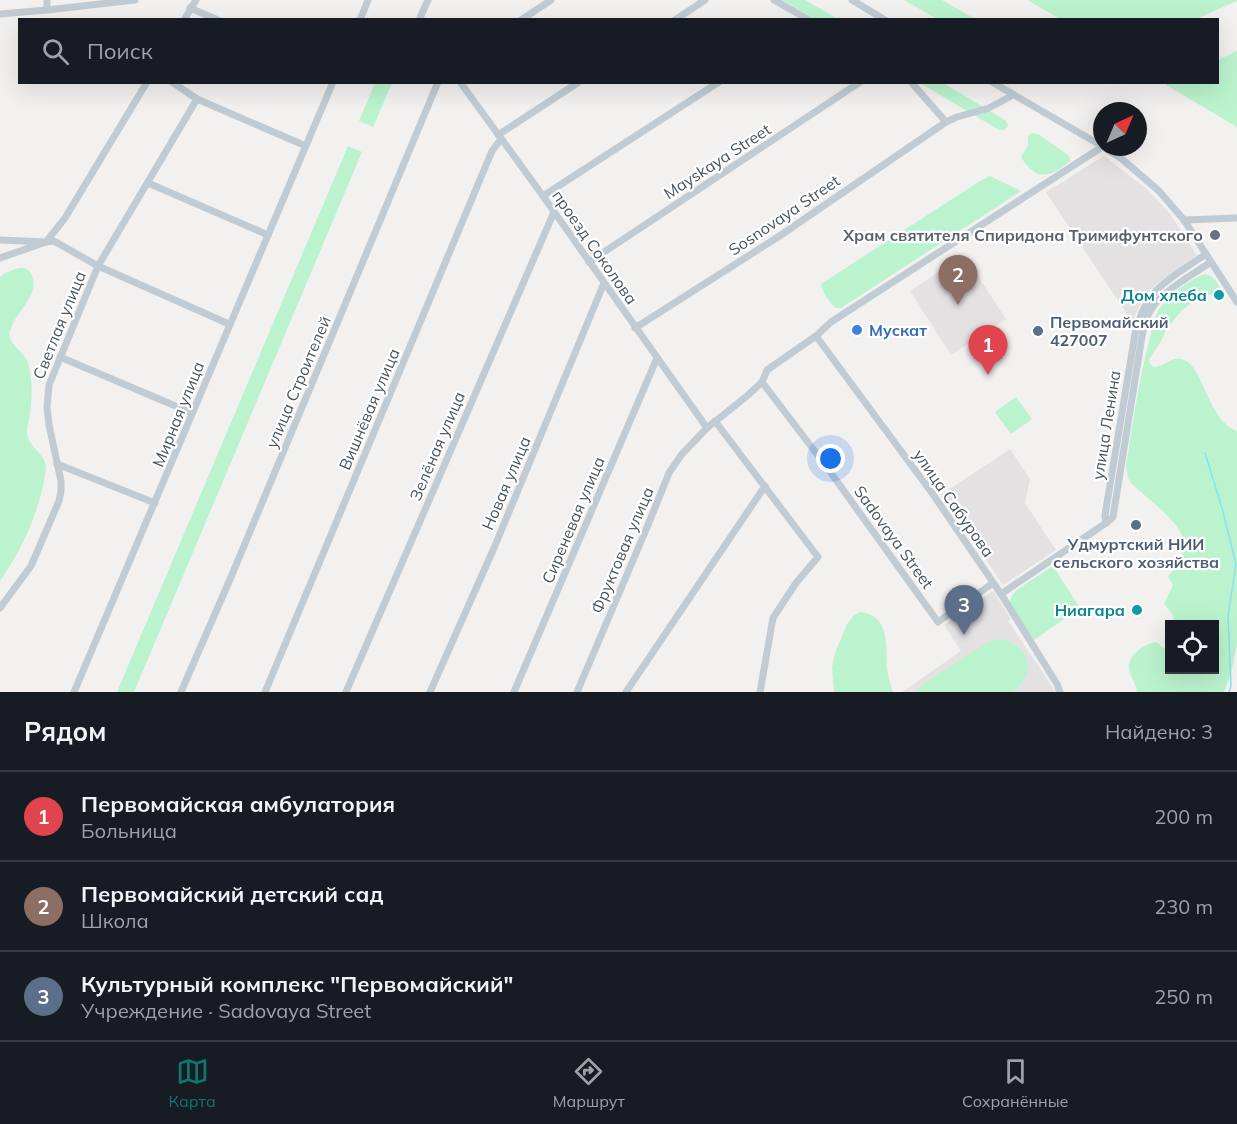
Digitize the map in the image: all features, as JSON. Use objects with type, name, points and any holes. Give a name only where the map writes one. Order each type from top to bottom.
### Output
[{"type":"street","points":[[47,0],[47,10]]},
{"type":"street","points":[[0,14],[135,0]]},
{"type":"street","points":[[185,18],[196,0]]},
{"type":"street","points":[[361,18],[367,0]]},
{"type":"street","points":[[420,18],[428,0]]},
{"type":"street","points":[[524,18],[551,0]]},
{"type":"street","points":[[678,18],[705,0]]},
{"type":"street","points":[[774,0],[806,18]]},
{"type":"street","points":[[852,0],[882,18]]},
{"type":"street","points":[[190,8],[213,18]]},
{"type":"street","points":[[0,258],[46,242],[65,218],[146,84]]},
{"type":"street","points":[[175,84],[197,99],[306,146]]},
{"type":"street","name":"Мирная улица","points":[[74,692],[332,84]]},
{"type":"street","name":"улица Строителей","points":[[181,692],[437,84]]},
{"type":"street","name":"проезд Соколова","points":[[461,84],[707,428]]},
{"type":"street","points":[[500,137],[576,84]]},
{"type":"street","points":[[543,196],[716,84]]},
{"type":"street","name":"Mayskaya Street","points":[[589,261],[857,84]]},
{"type":"street","points":[[913,84],[946,122]]},
{"type":"street","points":[[995,84],[1093,141]]},
{"type":"street","name":"Sosnovaya Street","points":[[635,328],[778,237],[946,122],[989,108],[1013,95]]},
{"type":"street","name":"Светлая улица","points":[[0,608],[31,566],[59,501],[61,481],[49,425],[48,385],[98,266],[197,99]]},
{"type":"street","points":[[938,112],[957,117]]},
{"type":"street","name":"Вишнёвая улица","points":[[265,692],[492,151],[500,137]]},
{"type":"street","name":"Фруктовая улица","points":[[577,692],[669,472],[682,454],[707,428],[762,382],[767,369],[816,336],[831,322],[1093,153]]},
{"type":"street","points":[[1117,156],[1152,185],[1184,220],[1237,302]]},
{"type":"street","points":[[148,183],[268,235]]},
{"type":"street","name":"Зелёная улица","points":[[346,692],[554,212]]},
{"type":"street","points":[[1184,220],[1237,218]]},
{"type":"street","points":[[0,240],[54,241],[98,266],[229,324]]},
{"type":"street","name":"улица Ленина","points":[[1106,523],[1105,515],[1135,334],[1141,312],[1161,285],[1206,254]]},
{"type":"street","name":"улица Ленина","points":[[1106,523],[1113,517],[1142,336],[1148,315],[1160,299],[1211,262]]},
{"type":"street","name":"Новая улица","points":[[430,692],[494,548],[604,283]]},
{"type":"street","name":"улица Сабурова","points":[[816,336],[932,493],[1001,594],[1060,692]]},
{"type":"street","points":[[60,357],[192,413]]},
{"type":"street","name":"Сиреневая улица","points":[[514,692],[657,358]]},
{"type":"street","name":"Sadovaya Street","points":[[762,382],[826,466],[938,622],[993,583]]},
{"type":"street","points":[[715,421],[818,557],[796,583],[773,618],[760,692]]},
{"type":"street","points":[[57,464],[155,503]]},
{"type":"street","points":[[626,692],[765,486]]},
{"type":"street","points":[[1001,594],[1106,523]]},
{"type":"shaded area","points":[[1104,156],[1148,190],[1170,214],[1197,255],[1155,285],[1138,308],[1133,323],[1046,192]]},
{"type":"shaded area","points":[[964,255],[1006,319],[951,355],[910,291]]},
{"type":"shaded area","points":[[1010,449],[1030,479],[1025,503],[1056,550],[1003,585],[942,494]]},
{"type":"shaded area","points":[[993,591],[1011,619],[1008,621],[1056,692],[902,692],[961,651],[944,625]]},
{"type":"green space","points":[[782,0],[805,0],[836,18],[813,18]]},
{"type":"green space","points":[[904,0],[942,0],[973,18],[935,18]]},
{"type":"green space","points":[[1027,0],[1237,0],[1198,18],[1058,18]]},
{"type":"green space","points":[[1237,51],[1237,127],[1166,85],[1219,84],[1219,60]]},
{"type":"green space","points":[[375,84],[392,84],[373,127],[359,121]]},
{"type":"green space","points":[[922,84],[945,84],[1005,120],[1008,126],[1004,130],[999,130]]},
{"type":"green space","points":[[1032,133],[1038,134],[1068,155],[1070,161],[1050,174],[1038,174],[1032,171],[1021,157],[1028,146],[1028,136]]},
{"type":"green space","points":[[348,146],[362,152],[134,692],[117,692]]},
{"type":"green space","points":[[990,176],[1021,191],[841,308],[836,308],[829,301],[821,284]]},
{"type":"green space","points":[[19,268],[25,268],[31,274],[33,290],[9,333],[12,342],[28,363],[32,388],[28,437],[43,458],[46,469],[33,521],[15,558],[0,581],[0,277]]},
{"type":"green space","points":[[1204,274],[1216,280],[1219,293],[1214,296],[1205,294],[1200,296],[1181,311],[1166,330],[1149,362],[1153,367],[1157,367],[1180,359],[1191,365],[1212,406],[1227,425],[1237,431],[1237,644],[1224,692],[1137,692],[1129,663],[1138,651],[1151,643],[1156,642],[1165,649],[1165,674],[1219,674],[1219,620],[1174,620],[1164,604],[1173,585],[1168,577],[1184,548],[1182,535],[1170,519],[1131,483],[1126,465],[1142,373],[1155,317],[1172,295]]},
{"type":"green space","points":[[1016,397],[1032,419],[1011,434],[995,412]]},
{"type":"green space","points":[[1053,566],[1080,608],[1034,640],[1010,604],[1011,599],[1018,589]]},
{"type":"green space","points":[[861,612],[877,619],[882,626],[886,642],[887,671],[893,692],[834,692],[832,667],[835,653],[847,624],[854,615]]},
{"type":"green space","points":[[1002,639],[1019,648],[1027,662],[1025,678],[1012,692],[916,692],[923,684],[985,644]]},
{"type":"waterway","points":[[1205,453],[1236,564],[1228,616],[1231,686],[1229,692]]},
{"type":"place","name":"Храм святителя Спиридона Тримифунтского","points":[[1215,235]]},
{"type":"place","name":"Дом хлеба","points":[[1219,295]]},
{"type":"place","name":"Первомайский детский сад","points":[[958,305]]},
{"type":"place","name":"Мускат","points":[[857,330]]},
{"type":"place","name":"Первомайский 427007","points":[[1038,331]]},
{"type":"place","name":"Первомайская амбулатория","points":[[988,375]]},
{"type":"place","name":"Удмуртский НИИ сельского хозяйства","points":[[1136,525]]},
{"type":"place","name":"Ниагара","points":[[1137,610]]},
{"type":"place","name":"Культурный комплекс \"Первомайский\"","points":[[964,635]]}]
